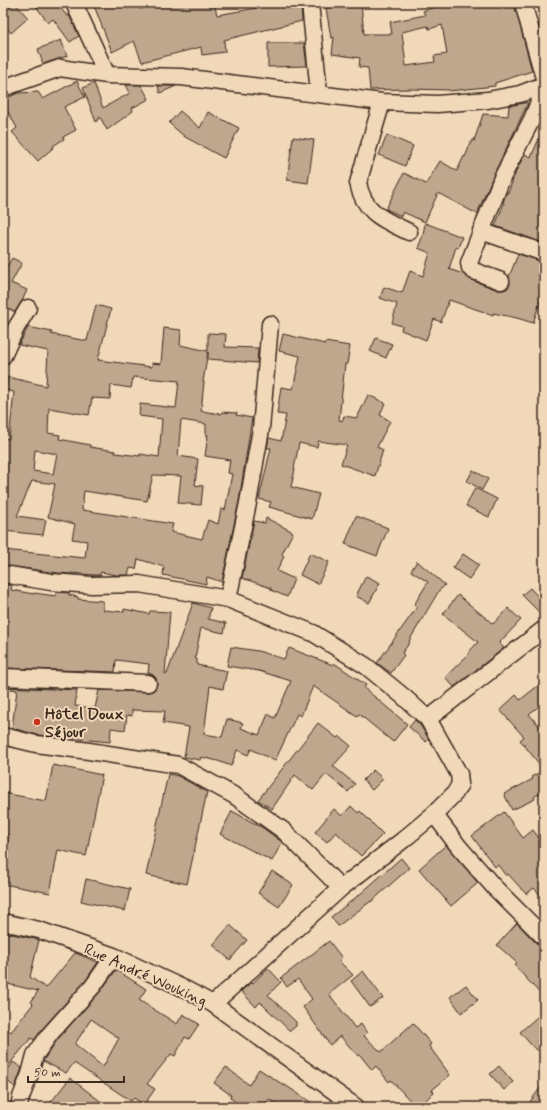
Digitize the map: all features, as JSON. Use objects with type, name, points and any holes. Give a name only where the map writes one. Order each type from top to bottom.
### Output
[{"type":"street","points":[[74,3],[107,75]]},
{"type":"street","points":[[310,3],[319,93]]},
{"type":"street","points":[[523,3],[544,78]]},
{"type":"street","points":[[3,88],[60,68],[107,75],[181,77],[382,102],[437,104],[488,100],[520,94],[544,85]]},
{"type":"street","points":[[501,281],[474,271],[470,268],[469,260],[502,178],[533,117],[544,88]]},
{"type":"street","points":[[382,102],[362,165],[358,183],[360,194],[370,210],[384,220],[409,232]]},
{"type":"street","points":[[481,231],[544,254]]},
{"type":"street","points":[[3,356],[16,328],[28,308]]},
{"type":"street","points":[[228,599],[248,503],[261,429],[270,324]]},
{"type":"street","points":[[3,574],[51,582],[92,585],[139,584],[228,599],[313,633],[366,666],[428,719],[459,774],[460,784],[455,793],[434,814],[341,888],[213,1004]]},
{"type":"street","points":[[428,719],[544,629]]},
{"type":"street","points":[[3,677],[148,683]]},
{"type":"street","points":[[3,736],[36,744],[178,765],[235,796],[284,831],[341,888]]},
{"type":"street","points":[[434,814],[494,887],[544,937]]},
{"type":"street","name":"Rue André Wouking","points":[[3,922],[39,930],[114,956],[150,972],[213,1004],[356,1107]]},
{"type":"street","points":[[20,1107],[21,1097],[30,1074],[35,1055],[50,1034],[93,986],[114,956]]},
{"type":"building","points":[[15,3],[28,18],[11,33],[3,24],[3,13]]},
{"type":"building","points":[[34,3],[57,3],[67,16],[69,15],[79,36],[70,42],[53,19],[48,23]]},
{"type":"building","points":[[93,3],[138,3],[140,9],[158,3],[214,3],[217,15],[262,7],[261,3],[301,3],[302,21],[224,40],[225,52],[202,55],[201,47],[142,62],[134,41],[112,52]]},
{"type":"building","points":[[361,3],[364,34],[392,34],[390,22],[425,15],[423,11],[446,3],[514,3],[532,71],[495,83],[495,86],[449,91],[409,89],[370,90],[368,68],[359,67],[360,58],[332,54],[334,37],[331,38],[326,8]],"holes":[[[442,25],[447,54],[434,56],[435,62],[406,66],[402,32],[428,26],[429,29]]]},
{"type":"building","points":[[61,40],[67,56],[43,64],[38,49]]},
{"type":"building","points":[[268,43],[304,43],[307,66],[268,67]]},
{"type":"building","points":[[77,81],[85,97],[64,107],[76,130],[63,137],[64,139],[53,146],[54,147],[38,161],[12,132],[17,128],[3,103],[3,100],[18,93],[38,92],[43,99]]},
{"type":"building","points":[[94,83],[103,108],[130,93],[126,85],[141,85],[149,99],[132,108],[133,111],[107,130],[100,117],[96,122],[83,88]]},
{"type":"building","points":[[158,86],[176,86],[160,93]]},
{"type":"building","points":[[528,103],[494,174],[477,214],[438,193],[425,222],[403,212],[401,216],[386,209],[404,173],[426,184],[440,161],[457,171],[472,140],[474,141],[483,114],[508,116],[509,106]]},
{"type":"building","points":[[180,111],[200,128],[208,112],[239,128],[224,158],[185,137],[169,123]]},
{"type":"building","points":[[544,127],[544,243],[495,226],[517,169],[525,154],[531,157]]},
{"type":"building","points":[[387,135],[413,146],[405,166],[379,155]]},
{"type":"building","points":[[293,137],[314,140],[308,183],[287,180]]},
{"type":"building","points":[[425,223],[462,237],[458,248],[456,247],[449,269],[463,274],[471,280],[498,290],[507,289],[510,285],[509,277],[518,254],[544,262],[544,294],[533,323],[493,313],[493,315],[449,300],[441,322],[434,319],[426,340],[401,330],[402,326],[392,323],[397,304],[380,298],[384,287],[402,293],[410,271],[423,276],[430,253],[418,248],[423,235]]},
{"type":"building","points":[[12,258],[22,263],[11,283],[27,290],[15,312],[3,306],[3,274]]},
{"type":"building","points":[[96,305],[111,309],[98,360],[152,367],[152,363],[161,364],[164,328],[181,330],[180,345],[208,351],[208,333],[226,334],[225,347],[258,348],[257,363],[208,359],[208,352],[203,382],[201,411],[221,414],[222,412],[237,413],[236,415],[252,418],[239,501],[222,582],[207,577],[206,584],[163,575],[164,567],[138,559],[136,569],[130,568],[128,575],[116,575],[101,572],[100,575],[58,573],[3,565],[3,550],[85,558],[87,541],[72,539],[75,524],[48,517],[55,484],[32,481],[17,516],[46,520],[43,535],[3,531],[3,438],[9,439],[14,392],[5,390],[8,377],[46,386],[48,351],[19,345],[28,327],[52,332],[51,334],[87,341]],"holes":[[[133,377],[179,381],[176,408],[140,404],[139,416],[162,419],[159,457],[140,454],[140,456],[115,453],[115,451],[90,447],[90,445],[59,439],[60,435],[48,433],[49,408],[89,415],[92,398],[110,399],[111,385],[131,388]],[[181,420],[206,424],[206,435],[208,435],[205,456],[230,460],[228,473],[232,474],[225,510],[221,509],[218,524],[208,520],[202,539],[171,532],[173,524],[82,510],[84,491],[147,501],[153,475],[181,476],[178,503],[201,505],[203,486],[195,485],[198,459],[178,456]],[[35,450],[57,454],[53,474],[33,471]]]},
{"type":"building","points":[[283,334],[325,344],[325,342],[350,346],[347,364],[345,364],[339,420],[342,421],[344,416],[357,418],[368,395],[385,403],[380,415],[390,421],[377,447],[383,450],[375,476],[341,464],[347,445],[318,441],[317,447],[299,443],[291,487],[319,494],[312,519],[269,507],[271,502],[259,499],[271,448],[267,448],[269,438],[281,441],[286,415],[277,414],[281,387],[293,389],[300,356],[279,351]]},
{"type":"building","points":[[376,338],[392,344],[386,358],[370,351]]},
{"type":"building","points":[[473,470],[488,479],[482,490],[467,481]]},
{"type":"building","points":[[475,488],[497,499],[489,517],[466,506]]},
{"type":"building","points":[[356,516],[388,528],[377,556],[345,544]]},
{"type":"building","points":[[266,518],[293,532],[282,554],[284,556],[277,571],[294,579],[287,597],[271,590],[271,588],[242,578],[254,521],[265,523]]},
{"type":"building","points":[[310,553],[329,562],[318,584],[300,575]]},
{"type":"building","points":[[463,554],[479,565],[469,579],[453,568]]},
{"type":"building","points":[[417,561],[445,585],[440,589],[409,641],[410,642],[402,653],[404,655],[391,673],[377,663],[417,607],[414,605],[428,582],[411,571]]},
{"type":"building","points":[[366,576],[380,583],[369,603],[356,596]]},
{"type":"building","points":[[3,584],[12,585],[11,590],[34,594],[56,596],[56,592],[69,593],[69,595],[78,597],[78,599],[103,601],[103,610],[124,612],[124,609],[149,614],[150,611],[170,612],[165,674],[167,674],[193,603],[211,608],[208,619],[226,623],[224,633],[201,628],[195,658],[197,659],[197,665],[227,671],[223,689],[210,686],[204,734],[222,737],[227,719],[243,723],[241,728],[259,735],[268,714],[275,718],[291,681],[259,671],[227,666],[231,647],[258,651],[284,659],[289,648],[333,665],[334,663],[366,685],[364,688],[407,724],[393,742],[359,714],[357,716],[313,686],[301,716],[297,714],[275,761],[251,749],[248,755],[237,750],[231,766],[201,757],[200,760],[184,757],[189,727],[163,723],[165,711],[132,710],[132,716],[127,715],[125,730],[111,728],[110,742],[38,735],[12,728],[17,690],[3,687],[77,690],[75,706],[95,708],[99,690],[148,692],[153,691],[156,688],[157,683],[156,678],[148,673],[149,664],[116,660],[115,672],[5,668],[7,640],[5,640],[6,633],[4,633],[7,604],[3,603]]},
{"type":"building","points":[[530,588],[544,603],[544,617],[522,595]]},
{"type":"building","points":[[458,595],[493,624],[508,608],[521,620],[499,643],[504,648],[454,687],[445,677],[469,654],[468,653],[478,642],[443,614]]},
{"type":"building","points":[[544,681],[544,702],[529,714],[544,732],[544,770],[520,740],[524,737],[500,710],[516,695],[520,700]]},
{"type":"building","points":[[415,720],[429,739],[426,742],[409,727]]},
{"type":"building","points":[[318,723],[337,738],[339,736],[351,746],[333,766],[355,784],[348,792],[326,774],[313,790],[295,775],[272,809],[258,800]]},
{"type":"building","points":[[53,765],[102,775],[86,856],[58,850],[50,893],[3,884],[3,868],[9,835],[3,834],[3,793],[46,801]]},
{"type":"building","points":[[373,770],[383,779],[372,790],[363,780]]},
{"type":"building","points":[[544,770],[544,799],[540,793],[534,797],[535,799],[512,810],[504,794],[533,779],[531,777]]},
{"type":"building","points":[[168,774],[178,776],[207,792],[187,884],[146,875]]},
{"type":"building","points":[[351,806],[358,813],[360,811],[383,834],[361,856],[336,832],[327,842],[315,832],[334,809],[342,816]]},
{"type":"building","points":[[232,811],[263,828],[282,842],[272,861],[220,834]]},
{"type":"building","points":[[504,812],[523,838],[533,830],[544,845],[544,899],[534,888],[526,894],[508,874],[506,876],[498,865],[495,867],[472,836]]},
{"type":"building","points":[[446,845],[478,883],[451,906],[419,869]]},
{"type":"building","points":[[401,858],[409,868],[371,902],[338,926],[331,917],[359,895]]},
{"type":"building","points":[[272,871],[293,885],[279,907],[258,893]]},
{"type":"building","points":[[86,879],[130,889],[125,911],[81,901]]},
{"type":"building","points":[[517,923],[537,944],[544,948],[544,998],[515,966],[517,963],[497,945]]},
{"type":"building","points":[[230,925],[247,940],[230,960],[213,945]]},
{"type":"building","points":[[3,932],[39,940],[30,977],[46,988],[75,953],[98,962],[86,980],[34,1040],[31,1038],[3,1072],[3,1025],[11,1032],[33,1004],[31,1002],[38,991],[3,983]]},
{"type":"building","points":[[329,941],[342,958],[339,961],[353,975],[329,994],[355,1028],[361,1024],[367,1033],[364,1036],[381,1052],[413,1023],[431,1044],[429,1046],[450,1075],[432,1090],[434,1092],[419,1107],[416,1107],[391,1080],[389,1082],[376,1066],[372,1070],[360,1055],[358,1056],[340,1036],[330,1045],[303,1007],[312,999],[298,979],[287,987],[281,978]]},
{"type":"building","points":[[268,968],[281,982],[268,995],[296,1022],[296,1026],[290,1031],[260,1002],[256,1007],[241,991],[251,983],[252,984]]},
{"type":"building","points":[[116,970],[146,989],[139,1000],[177,1024],[183,1014],[199,1024],[189,1039],[185,1037],[175,1056],[171,1054],[147,1084],[155,1089],[144,1105],[134,1098],[131,1101],[74,1063],[66,1073],[43,1061],[57,1040],[100,992]],"holes":[[[91,1019],[119,1038],[103,1067],[75,1044]]]},
{"type":"building","points":[[363,971],[383,998],[370,1007],[351,981]]},
{"type":"building","points":[[466,985],[478,1000],[461,1013],[450,997]]},
{"type":"building","points":[[544,1011],[544,1055],[532,1046],[520,1032]]},
{"type":"building","points":[[13,1062],[22,1068],[15,1087],[3,1078]]},
{"type":"building","points":[[499,1066],[513,1082],[504,1090],[490,1074]]},
{"type":"building","points":[[226,1067],[249,1085],[259,1069],[318,1107],[281,1107],[269,1099],[264,1107],[244,1107],[230,1098],[231,1095],[214,1083]]},
{"type":"building","points":[[70,1078],[108,1107],[47,1107]]},
{"type":"building","points":[[544,1083],[544,1107],[526,1107]]},
{"type":"place","name":"Hôtel Doux Séjour","points":[[37,722]]}]
